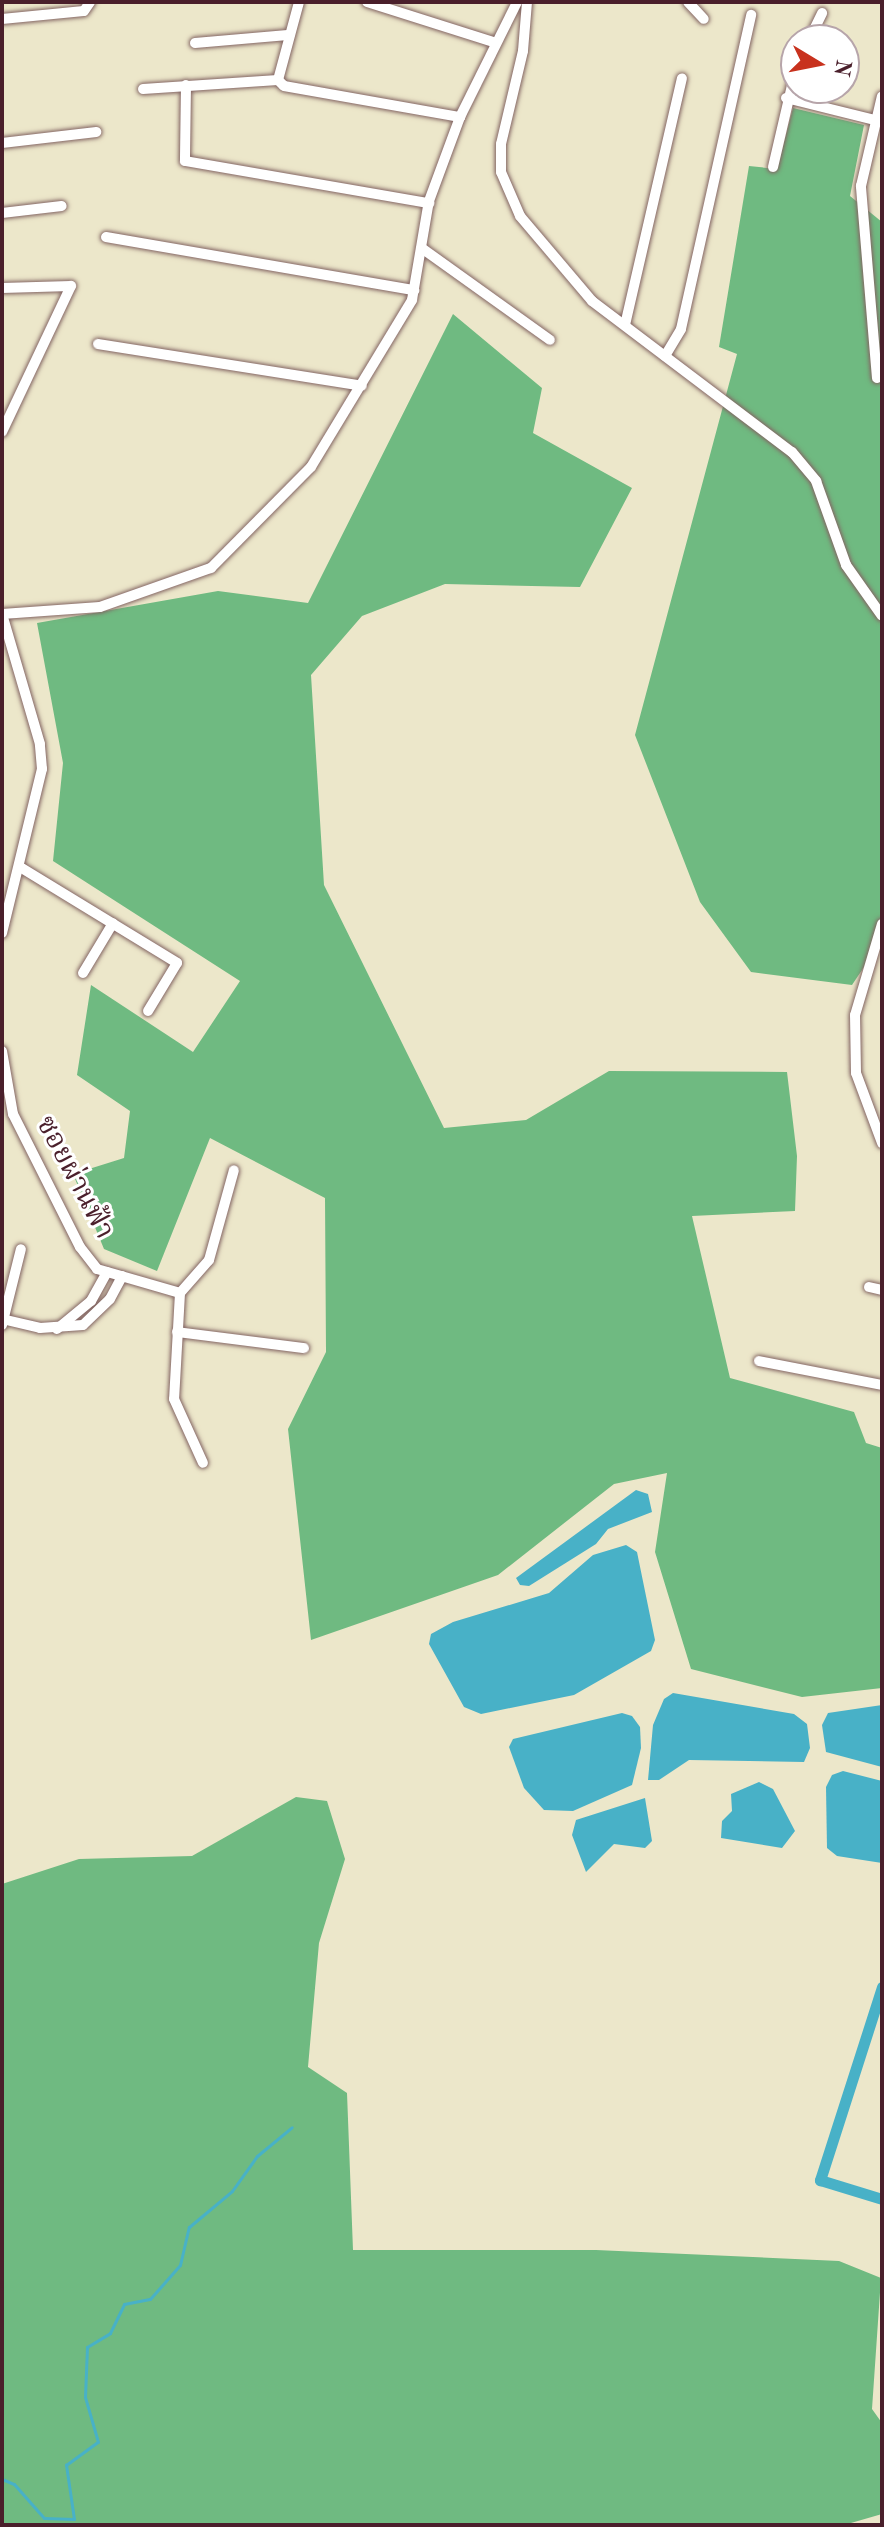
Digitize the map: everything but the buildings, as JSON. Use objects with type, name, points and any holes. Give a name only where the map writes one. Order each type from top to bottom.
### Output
[{"type":"street","points":[[2,19],[84,11],[90,2]]},
{"type":"street","points":[[278,80],[299,2]]},
{"type":"street","points":[[367,2],[496,43]]},
{"type":"street","points":[[2,933],[20,867],[30,804],[42,769],[40,744],[2,614],[100,607],[211,568],[311,467],[362,386],[414,290],[429,203],[460,117],[517,2]]},
{"type":"street","points":[[527,2],[501,172],[520,216],[560,269],[625,325],[792,452],[816,481],[846,565],[882,616]]},
{"type":"street","points":[[688,2],[704,19]]},
{"type":"street","points":[[817,24],[822,13]]},
{"type":"street","points":[[665,356],[681,329],[751,15]]},
{"type":"street","points":[[195,43],[288,35]]},
{"type":"street","points":[[625,325],[682,78]]},
{"type":"street","points":[[143,89],[278,80],[284,86],[460,117]]},
{"type":"street","points":[[186,85],[185,161],[429,203]]},
{"type":"street","points":[[877,378],[861,186],[877,139],[875,120],[882,96]]},
{"type":"street","points":[[773,167],[785,104]]},
{"type":"street","points":[[810,104],[875,120]]},
{"type":"street","points":[[2,143],[96,132]]},
{"type":"street","points":[[2,213],[62,206]]},
{"type":"street","points":[[106,237],[414,290]]},
{"type":"street","points":[[423,249],[550,340]]},
{"type":"street","points":[[2,289],[71,286],[2,432]]},
{"type":"street","points":[[98,344],[362,386]]},
{"type":"street","points":[[20,867],[177,963],[148,1011]]},
{"type":"street","points":[[83,973],[113,923]]},
{"type":"street","points":[[882,924],[855,1015],[856,1073],[882,1143]]},
{"type":"street","name":"ซอยผ่านฟ้า","points":[[2,1051],[13,1114],[80,1247],[97,1269],[180,1293]]},
{"type":"street","points":[[203,1463],[174,1399],[180,1293],[209,1260],[234,1170]]},
{"type":"street","points":[[21,1249],[2,1321],[57,1329],[83,1325],[95,1315],[122,1276]]},
{"type":"street","points":[[57,1329],[91,1301],[107,1272]]},
{"type":"street","points":[[869,1287],[882,1290]]},
{"type":"street","points":[[177,1332],[304,1348]]},
{"type":"street","points":[[759,1361],[882,1385]]},
{"type":"green space","points":[[793,108],[864,125],[850,196],[882,222],[882,940],[852,985],[751,972],[700,902],[635,735],[737,354],[719,347],[749,166],[777,169]]},
{"type":"green space","points":[[453,314],[542,388],[533,433],[632,488],[580,587],[445,584],[362,616],[311,675],[324,885],[444,1128],[526,1120],[609,1071],[787,1072],[797,1156],[795,1211],[692,1216],[730,1378],[854,1412],[866,1443],[882,1448],[882,1688],[802,1697],[691,1669],[655,1552],[667,1473],[614,1484],[498,1575],[311,1640],[288,1429],[326,1352],[325,1198],[210,1138],[157,1271],[104,1249],[73,1174],[124,1158],[130,1111],[77,1075],[91,985],[193,1052],[240,981],[53,861],[63,763],[37,623],[218,591],[308,603]]},
{"type":"green space","points":[[296,1797],[327,1801],[345,1859],[319,1943],[308,2067],[347,2093],[353,2250],[596,2250],[839,2261],[881,2278],[872,2409],[882,2423],[882,2514],[844,2525],[2,2525],[2,1884],[79,1859],[192,1856]]},
{"type":"water","points":[[636,1490],[648,1494],[652,1512],[608,1529],[596,1544],[529,1586],[520,1585],[516,1578]]},
{"type":"water","points":[[626,1545],[637,1552],[655,1640],[651,1651],[574,1695],[481,1714],[464,1707],[429,1644],[431,1634],[453,1622],[549,1593],[593,1555]]},
{"type":"water","points":[[673,1693],[794,1714],[807,1724],[810,1748],[804,1762],[689,1760],[659,1780],[648,1780],[653,1725],[664,1699]]},
{"type":"water","points":[[882,1705],[882,1767],[826,1752],[822,1725],[828,1713]]},
{"type":"water","points":[[622,1713],[632,1716],[640,1727],[641,1748],[632,1785],[573,1811],[544,1810],[524,1788],[509,1747],[513,1739]]},
{"type":"water","points":[[843,1771],[882,1781],[882,1863],[837,1856],[827,1848],[826,1787],[832,1775]]},
{"type":"water","points":[[759,1782],[773,1789],[795,1831],[782,1848],[721,1838],[722,1821],[732,1811],[731,1794]]},
{"type":"water","points":[[645,1798],[652,1841],[645,1848],[614,1844],[586,1872],[572,1835],[576,1820]]},
{"type":"waterway","points":[[882,1987],[820,2180],[882,2199]]},
{"type":"waterway","points":[[2,2479],[14,2484],[44,2518],[74,2519],[66,2465],[98,2442],[85,2397],[87,2347],[110,2333],[124,2304],[150,2299],[180,2265],[189,2227],[232,2191],[257,2156],[292,2127]]}]
